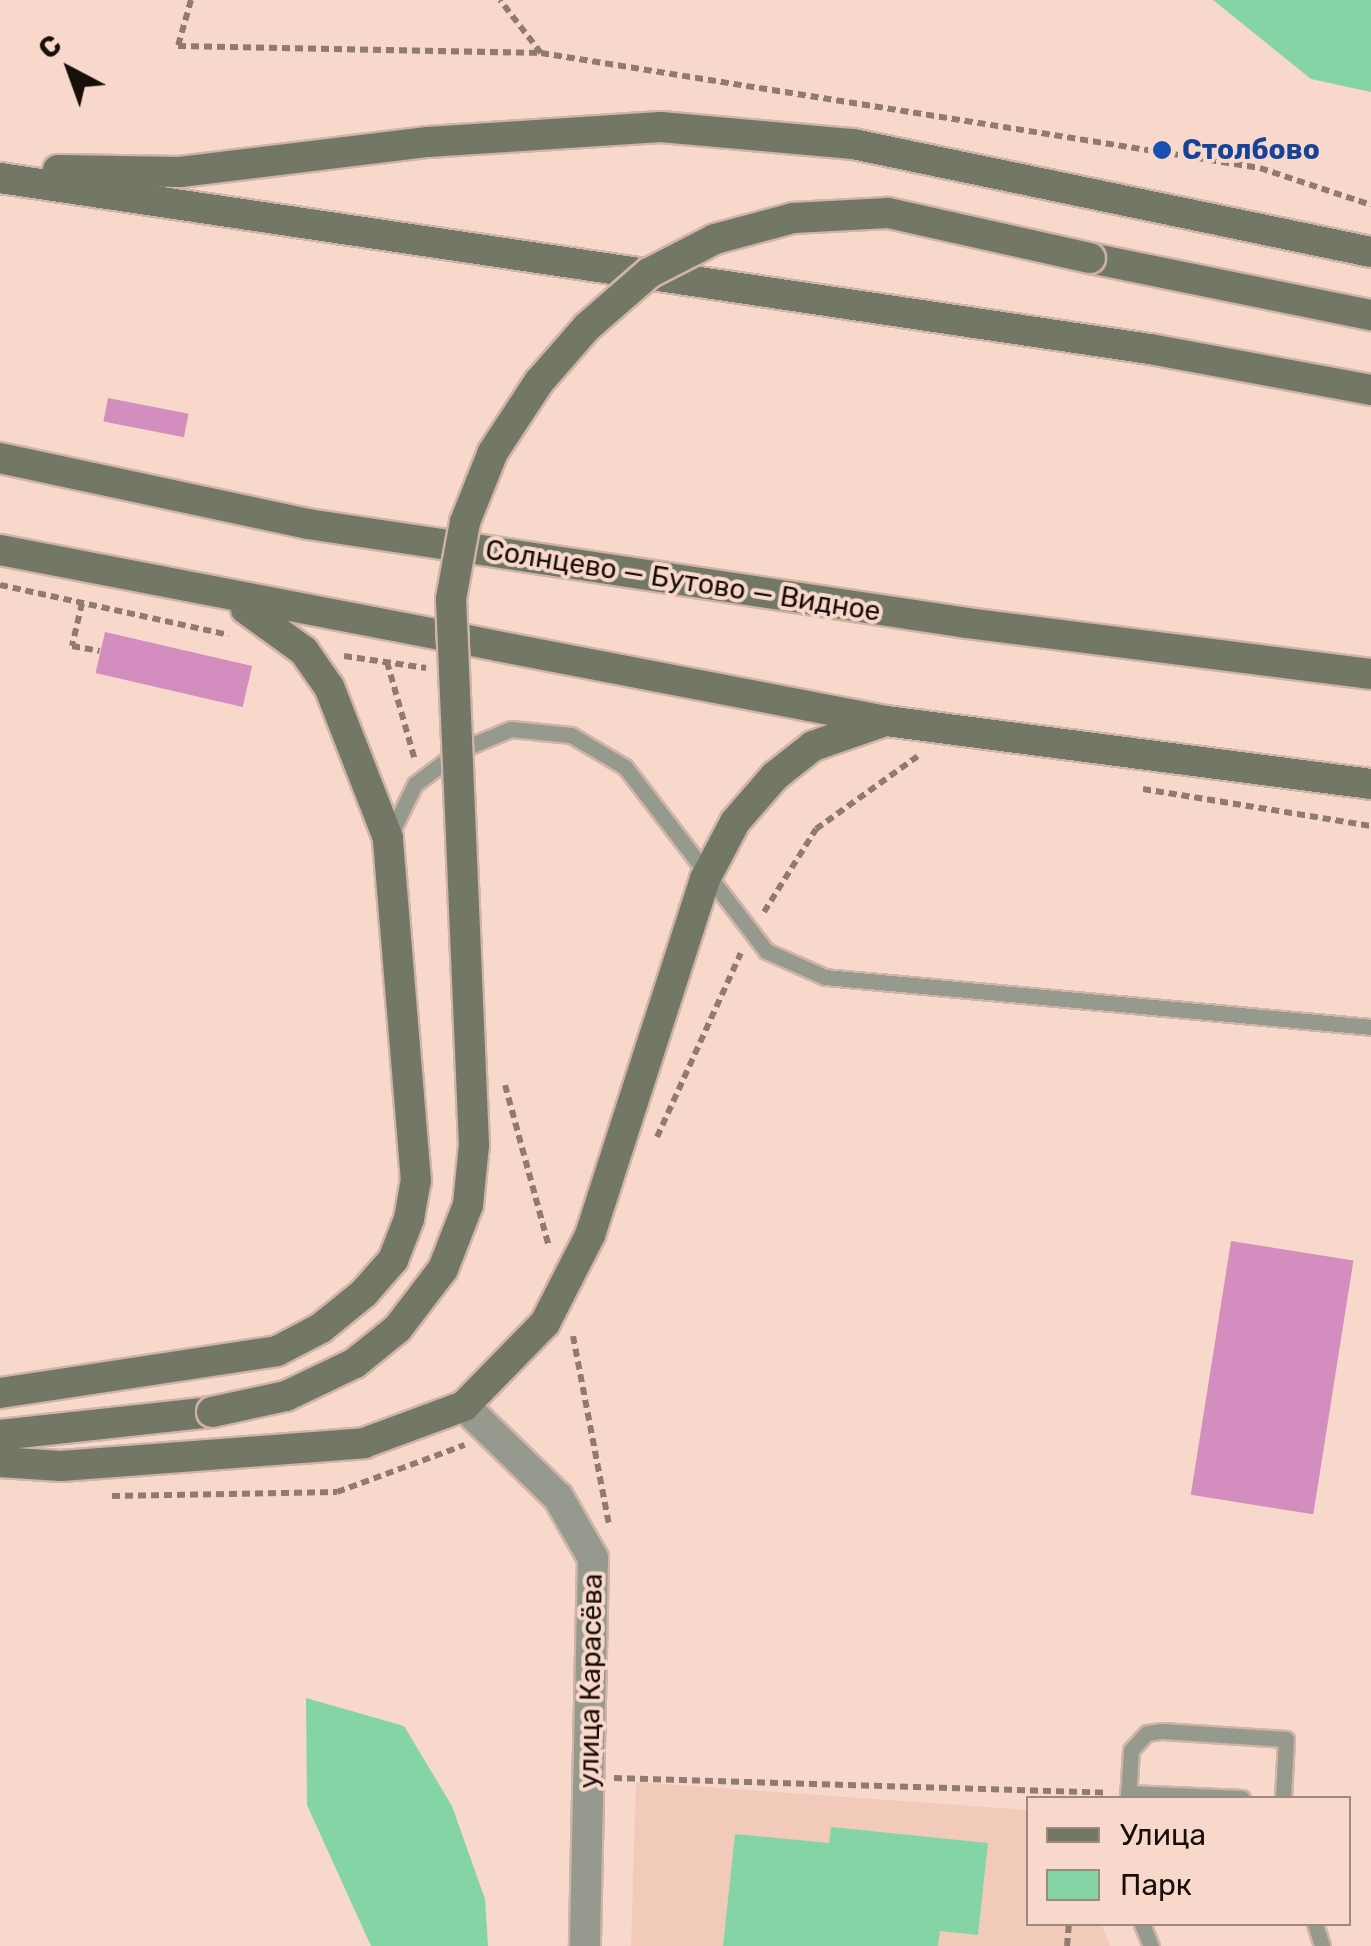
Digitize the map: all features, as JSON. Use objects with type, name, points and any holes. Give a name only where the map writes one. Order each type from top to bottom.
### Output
[{"type":"main road","points":[[0,169],[180,172],[428,142],[661,126],[853,144],[1371,252]]},
{"type":"main road","points":[[0,178],[1150,349],[1371,390]]},
{"type":"main road","points":[[0,1434],[212,1412],[286,1396],[355,1363],[398,1328],[443,1269],[468,1205],[474,1145],[452,599],[464,522],[492,452],[539,382],[587,327],[649,273],[715,239],[793,218],[888,213],[1371,314]]},
{"type":"main road","name":"Солнцево — Бутово — Видное","points":[[0,458],[308,524],[967,624],[1371,674]]},
{"type":"main road","points":[[0,550],[221,596],[886,721],[1371,784]]},
{"type":"main road","points":[[0,1393],[278,1351],[321,1328],[393,1260],[416,1181],[388,838],[329,687],[312,663],[272,624],[221,596]]},
{"type":"main road","points":[[0,1462],[61,1466],[364,1443],[464,1406],[545,1324],[590,1235],[705,879],[736,822],[775,776],[814,746],[886,721]]},
{"type":"street","name":"улица Карасёва","points":[[464,1406],[558,1496],[593,1558],[584,1946]]},
{"type":"lane","points":[[388,838],[415,784],[460,750],[511,730],[571,735],[625,767],[705,879],[766,951],[825,977],[1371,1027]]},
{"type":"lane","points":[[1128,1796],[1131,1750],[1146,1734],[1162,1731],[1286,1739],[1283,1796]]},
{"type":"path","points":[[191,0],[178,46],[541,53],[1260,168],[1371,204]]},
{"type":"path","points":[[500,0],[541,53]]},
{"type":"path","points":[[82,603],[72,646],[100,651]]},
{"type":"path","points":[[653,1146],[750,932],[816,829],[923,753]]},
{"type":"path","points":[[590,1780],[1128,1796]]},
{"type":"shaded area","points":[[636,1782],[1026,1810],[1026,1926],[1102,1926],[1110,1946],[631,1946]]},
{"type":"green space","points":[[1213,0],[1371,0],[1371,92],[1311,79]]},
{"type":"green space","points":[[306,1698],[404,1726],[452,1806],[485,1899],[488,1946],[371,1946],[307,1805]]},
{"type":"green space","points":[[831,1827],[988,1843],[978,1935],[940,1931],[938,1946],[723,1946],[735,1834],[829,1843]]},
{"type":"building","points":[[108,398],[188,414],[184,437],[103,422]]},
{"type":"building","points":[[105,632],[252,666],[243,707],[96,673]]},
{"type":"building","points":[[1231,1241],[1353,1260],[1313,1514],[1191,1495]]},
{"type":"place","name":"Столбово","points":[[1162,150]]}]
